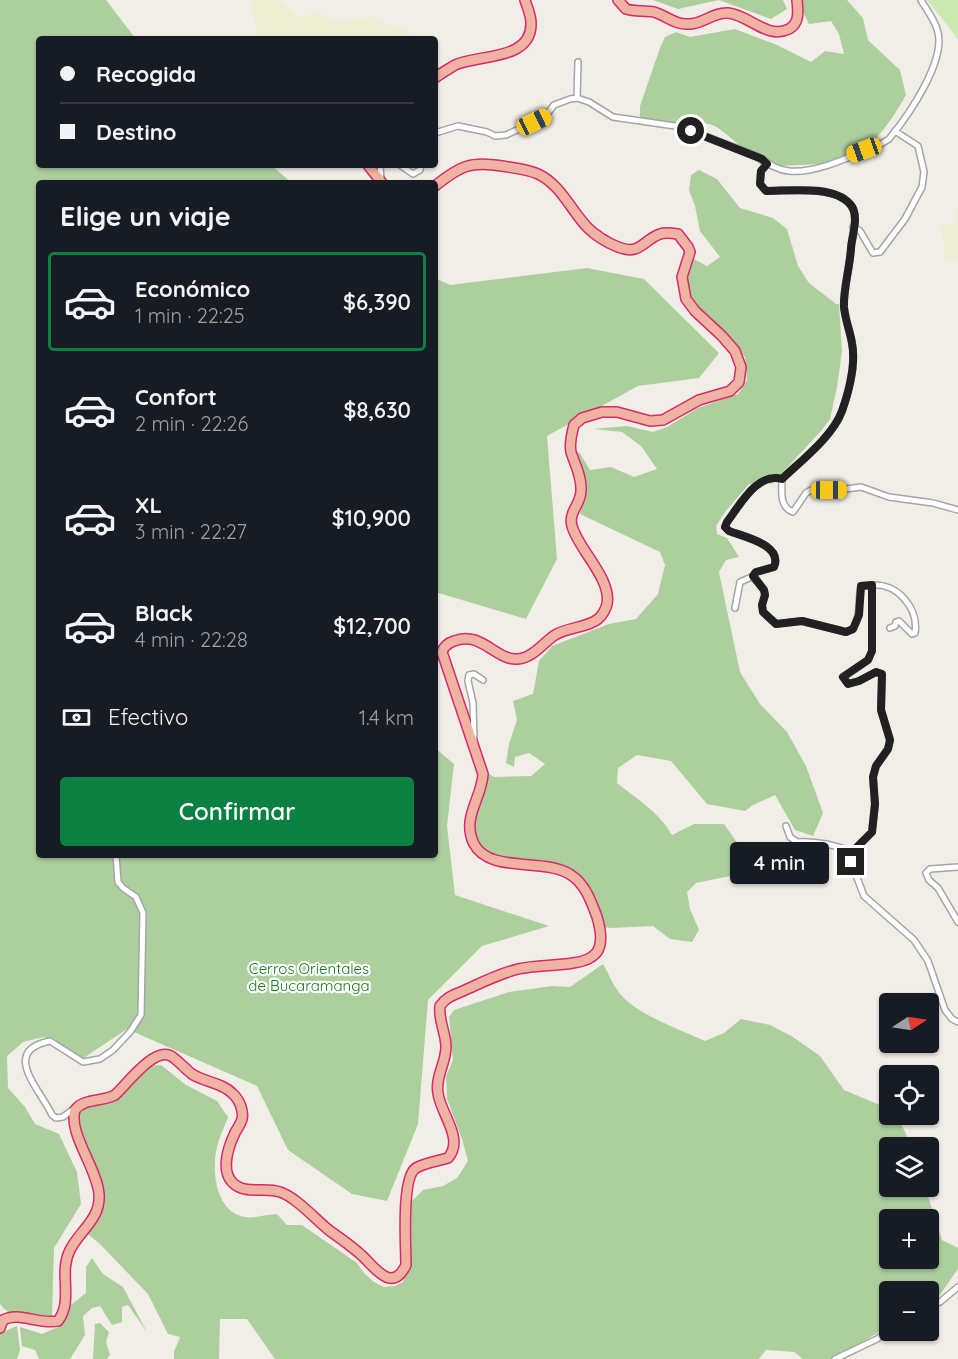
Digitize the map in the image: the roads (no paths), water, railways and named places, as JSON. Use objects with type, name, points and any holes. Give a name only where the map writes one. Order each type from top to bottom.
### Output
[{"type":"highway","points":[[438,76],[455,65],[509,52],[524,44],[531,25],[525,0]]},
{"type":"highway","points":[[618,0],[626,9],[654,12],[678,23],[692,24],[712,15],[725,13],[747,18],[774,33],[789,28],[797,21],[797,0]]},
{"type":"highway","points":[[0,1328],[3,1320],[14,1316],[50,1323],[58,1322],[63,1315],[66,1305],[65,1274],[69,1250],[94,1219],[99,1195],[94,1172],[73,1123],[74,1114],[77,1107],[83,1103],[108,1098],[121,1090],[151,1059],[161,1055],[170,1055],[192,1074],[234,1094],[242,1119],[233,1136],[226,1160],[232,1183],[249,1191],[272,1190],[292,1198],[361,1254],[383,1276],[392,1278],[402,1274],[406,1266],[407,1196],[410,1174],[415,1168],[448,1158],[453,1149],[453,1132],[438,1093],[437,1083],[446,1047],[440,1006],[453,995],[484,980],[520,968],[550,967],[583,962],[598,951],[601,940],[591,903],[583,886],[570,874],[531,864],[491,860],[480,852],[474,843],[470,832],[470,817],[483,774],[443,658],[443,648],[458,639],[468,639],[484,643],[509,658],[524,658],[564,630],[597,620],[608,603],[603,583],[576,537],[571,523],[571,515],[581,491],[578,468],[571,450],[574,425],[582,418],[602,412],[617,412],[650,421],[663,420],[699,400],[730,391],[739,382],[741,367],[729,343],[695,311],[686,299],[682,278],[690,252],[678,234],[658,235],[637,249],[623,249],[588,228],[549,181],[539,174],[517,168],[471,164],[456,169],[438,184]]},
{"type":"highway","points":[[370,168],[380,180]]},
{"type":"street","points":[[438,132],[458,126],[495,136],[506,135],[545,117],[554,105],[577,98],[589,102],[614,117],[682,127],[759,158],[767,164],[790,171],[825,165],[881,144],[895,131],[929,78],[939,42],[938,30],[921,0]]},
{"type":"street","points":[[577,98],[578,62]]},
{"type":"street","points":[[853,227],[860,231],[873,253],[880,252],[905,219],[922,187],[924,172],[918,146],[895,131]]},
{"type":"street","points":[[767,164],[761,171],[760,184],[766,191],[811,191],[842,197],[854,211],[855,221],[844,297],[844,310],[853,346],[853,367],[842,411],[833,429],[782,479],[783,504],[793,512],[806,493],[811,490],[861,487],[889,497],[933,503],[958,510]]},
{"type":"street","points":[[404,168],[413,174],[420,168]]},
{"type":"street","points":[[735,608],[740,582],[753,576],[756,572],[774,567],[777,562],[775,555],[764,544],[729,531],[725,527],[748,493],[767,478],[782,479]]},
{"type":"street","points":[[753,576],[764,590],[763,612],[773,623],[802,621],[846,632],[853,629],[857,622],[861,586],[886,586],[898,592],[906,600],[915,622],[915,633],[912,634],[899,621],[891,628]]},
{"type":"street","points":[[872,585],[872,651],[868,660],[843,677],[848,684],[876,672],[882,674],[881,710],[890,740],[888,749],[876,766],[873,777],[875,804],[872,832],[852,852],[851,862],[864,896],[914,940],[928,961],[945,1010],[952,1019],[958,1022]]},
{"type":"street","points":[[475,748],[469,675],[474,674],[483,680]]},
{"type":"street","points":[[786,826],[790,837],[796,842],[811,841],[832,844],[852,852]]},
{"type":"street","points":[[77,1107],[63,1117],[56,1118],[52,1115],[29,1076],[25,1059],[34,1046],[50,1041],[83,1062],[100,1059],[113,1050],[130,1032],[141,1015],[143,913],[136,897],[118,882],[116,858]]},
{"type":"street","points":[[958,867],[930,869],[927,873],[928,880],[938,888],[958,922]]},
{"type":"street","points":[[939,1302],[958,1287]]},
{"type":"street","points":[[836,1359],[879,1338]]},
{"type":"park label","name":"Cerros Orientales de Bucaramanga","points":[[309,976]]}]
